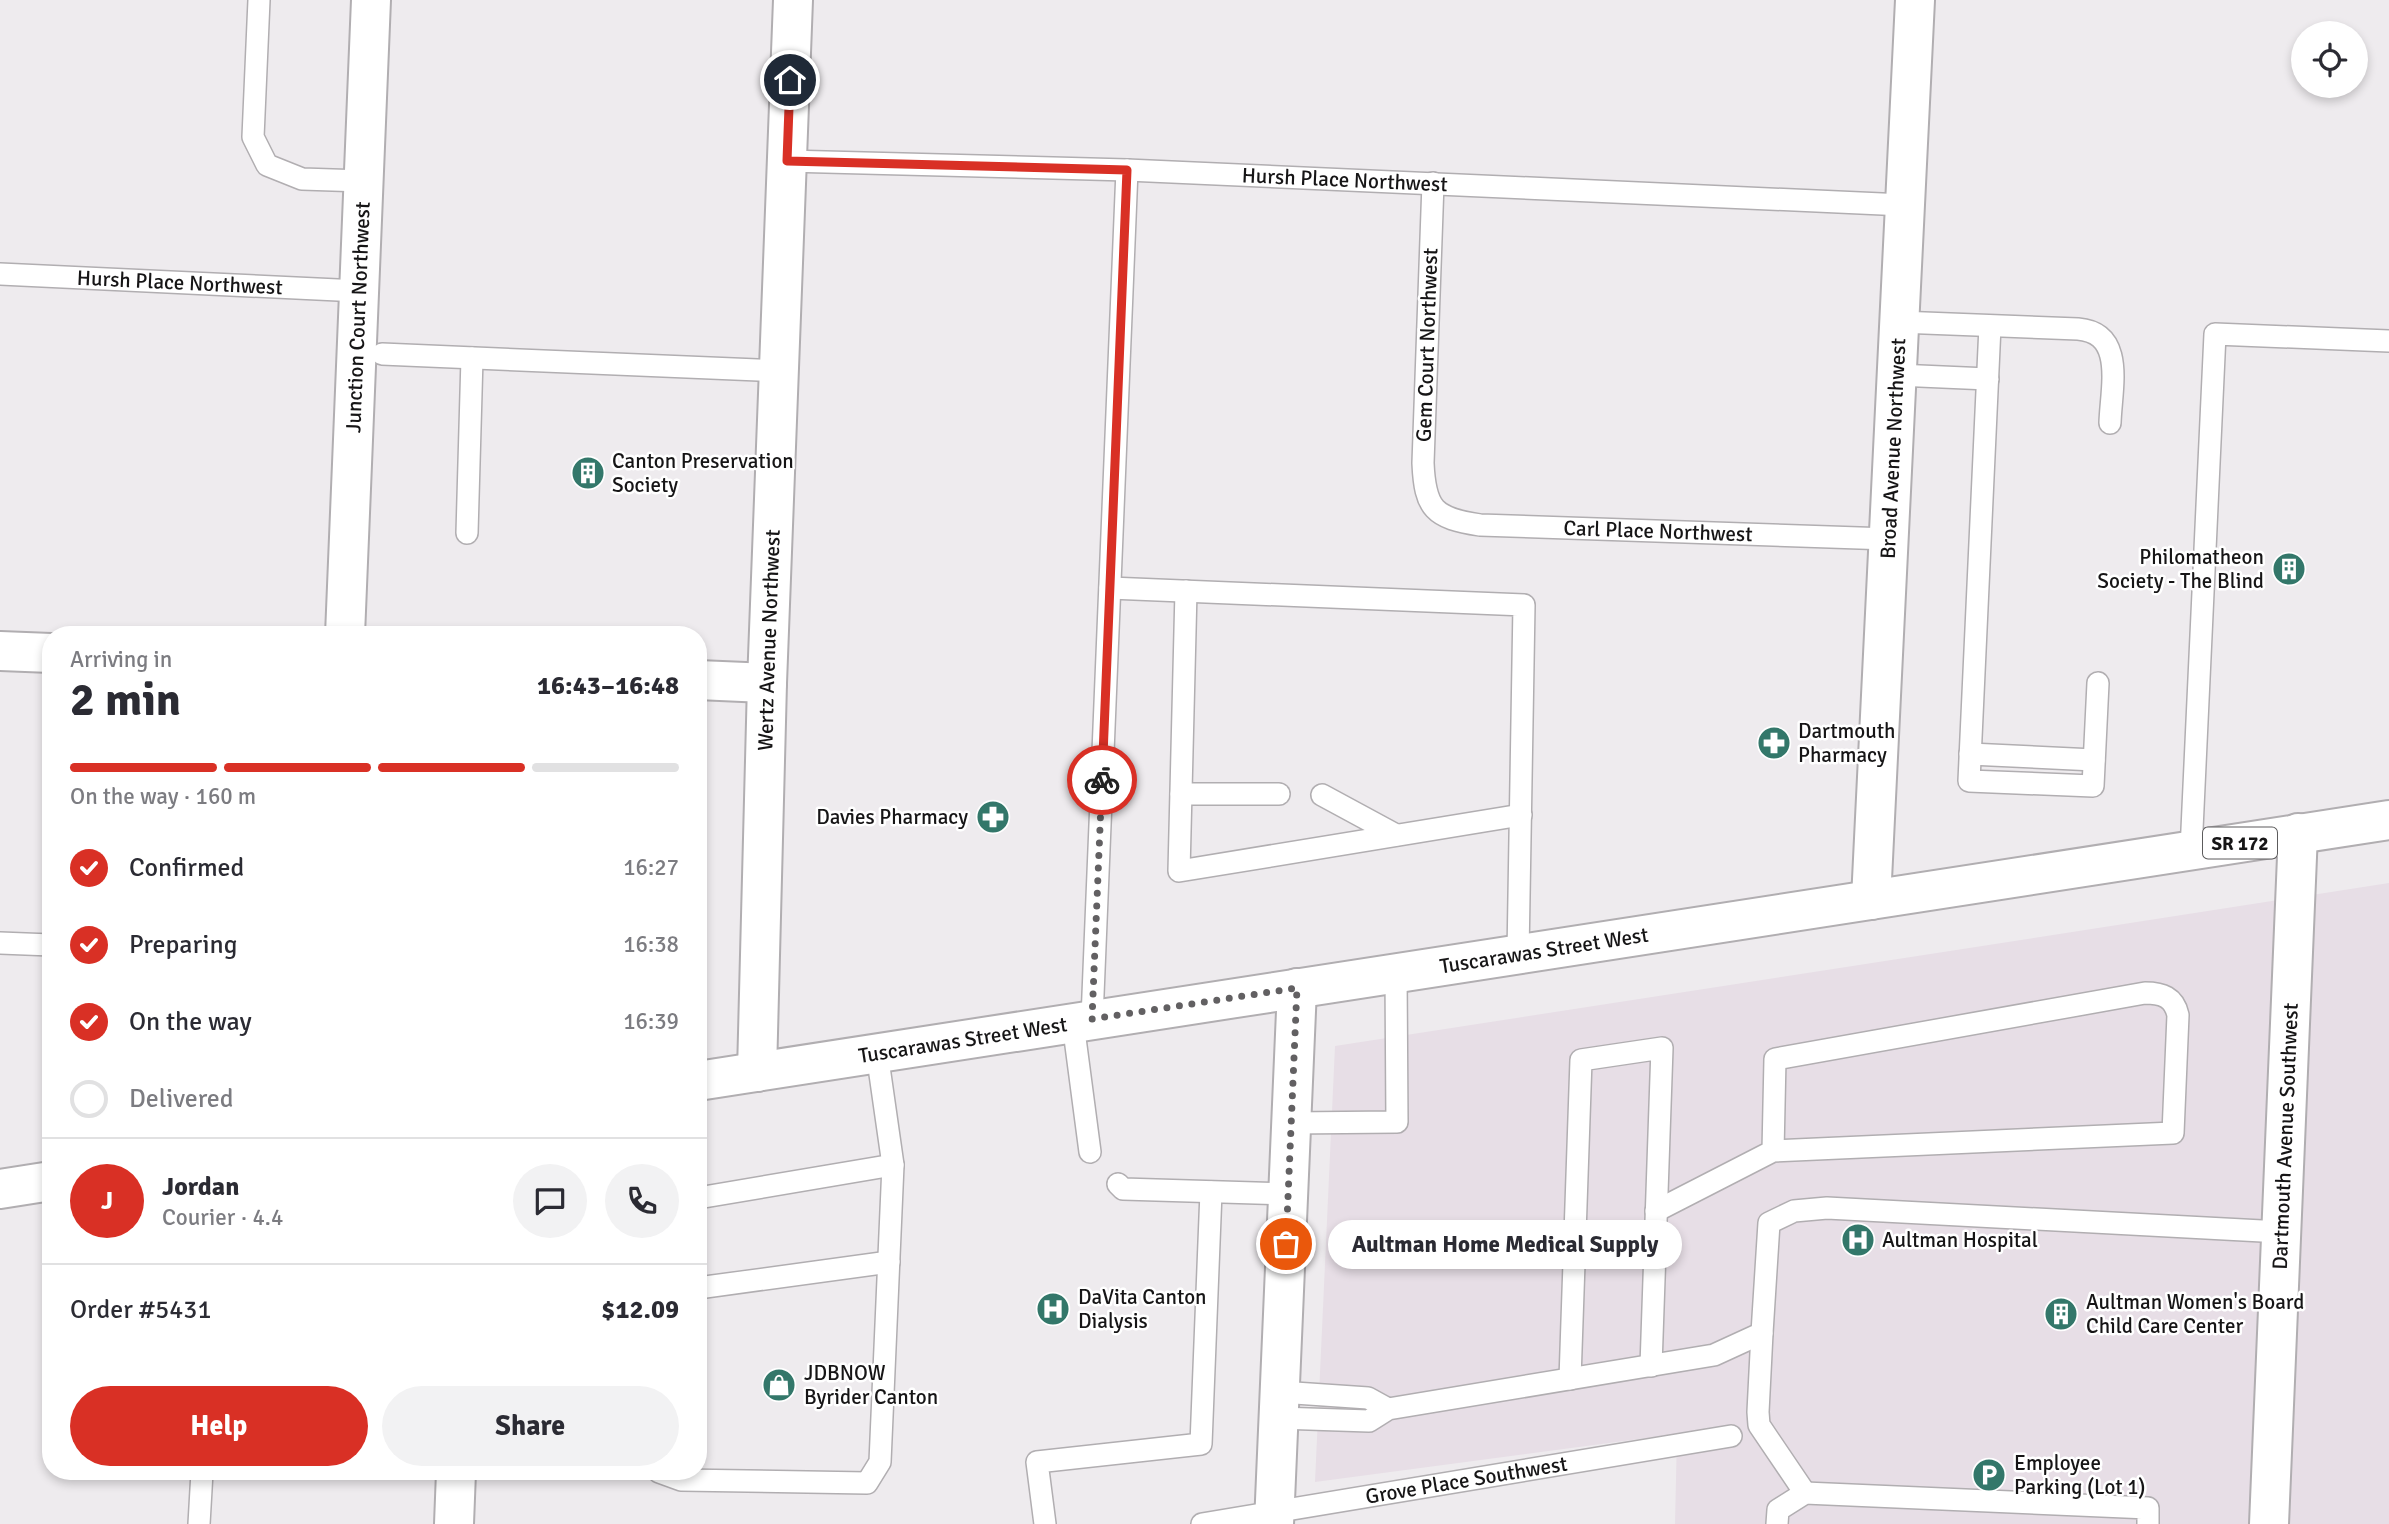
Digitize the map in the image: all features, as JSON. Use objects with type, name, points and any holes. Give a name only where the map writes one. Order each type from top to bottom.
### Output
[{"type":"street","name":"Junction Court Northwest","points":[[345,626],[371,0]]},
{"type":"street","name":"Wertz Avenue Northwest","points":[[757,1072],[767,683],[793,0]]},
{"type":"street","name":"Broad Avenue Northwest","points":[[1871,900],[1915,0]]},
{"type":"street","points":[[0,651],[42,653]]},
{"type":"street","points":[[707,680],[767,683]]},
{"type":"street","name":"Tuscarawas Street West","points":[[707,1080],[2389,820]]},
{"type":"street","name":"Dartmouth Avenue Southwest","points":[[2269,1524],[2298,833]]},
{"type":"street","points":[[1275,1518],[1297,988]]},
{"type":"street","points":[[0,1189],[42,1182]]},
{"type":"street","points":[[454,1524],[456,1480]]},
{"type":"lane","points":[[259,0],[253,137],[267,164],[302,179],[363,181]]},
{"type":"lane","name":"Hursh Place Northwest","points":[[787,161],[1127,170],[1904,205]]},
{"type":"lane","points":[[1090,1152],[1082,1021],[1110,588],[1127,170]]},
{"type":"lane","name":"Gem Court Northwest","points":[[1430,506],[1424,486],[1423,463],[1433,183]]},
{"type":"lane","name":"Hursh Place Northwest","points":[[0,274],[359,291]]},
{"type":"lane","points":[[1899,322],[2085,330],[2104,339],[2112,362],[2110,423]]},
{"type":"lane","points":[[1990,326],[1969,781],[2093,786],[2098,683]]},
{"type":"lane","points":[[2191,851],[2215,334],[2389,341]]},
{"type":"lane","points":[[382,354],[779,370]]},
{"type":"lane","points":[[467,533],[472,358]]},
{"type":"lane","points":[[1897,375],[1988,379]]},
{"type":"lane","name":"Carl Place Northwest","points":[[1430,506],[1444,516],[1480,525],[1889,539]]},
{"type":"lane","points":[[1110,588],[1524,605],[1518,954]]},
{"type":"lane","points":[[1186,591],[1179,871],[1521,815]]},
{"type":"lane","points":[[1970,754],[2094,760]]},
{"type":"lane","points":[[1181,794],[1279,794]]},
{"type":"lane","points":[[1322,795],[1396,835]]},
{"type":"lane","points":[[0,943],[42,945]]},
{"type":"lane","points":[[1291,1123],[1397,1122],[1396,973]]},
{"type":"lane","points":[[1656,1211],[1773,1151],[2174,1133],[2176,1007],[2172,1000],[2164,995],[2145,993],[1775,1059],[1773,1151]]},
{"type":"lane","points":[[1570,1379],[1581,1060],[1662,1048],[1656,1211],[1660,1364]]},
{"type":"lane","points":[[681,1480],[867,1483],[880,1462],[893,1165],[877,1053]]},
{"type":"lane","points":[[707,1196],[893,1165]]},
{"type":"lane","points":[[1118,1185],[1123,1189],[1289,1194]]},
{"type":"lane","points":[[1045,1524],[1037,1462],[1201,1444],[1211,1192]]},
{"type":"lane","points":[[1805,1493],[1759,1425],[1769,1223],[1794,1211],[1827,1209],[2281,1233]]},
{"type":"lane","points":[[707,1287],[889,1262]]},
{"type":"lane","points":[[1279,1405],[1368,1398],[1388,1409],[1714,1355],[1762,1333]]},
{"type":"lane","name":"Grove Place Southwest","points":[[1202,1524],[1275,1518],[1731,1436]]},
{"type":"lane","points":[[199,1524],[202,1480]]},
{"type":"lane","points":[[1777,1524],[1778,1510],[1805,1493],[2148,1508],[2148,1524]]},
{"type":"shaded area","name":"Aultman Hospital","points":[[2389,883],[2389,1524],[1675,1524],[1677,1434],[1315,1482],[1335,1046]]},
{"type":"way so far","points":[[1102,780],[1092,1019],[1297,988],[1286,1244]]},
{"type":"place","name":"Canton Preservation Society","points":[[588,473]]},
{"type":"place","name":"Philomatheon Society - The Blind","points":[[2289,569]]},
{"type":"place","name":"Dartmouth Pharmacy","points":[[1774,743]]},
{"type":"place","name":"Davies Pharmacy","points":[[993,817]]},
{"type":"place","name":"Aultman Hospital","points":[[1858,1240]]},
{"type":"place","name":"Aultman Home Medical Supply","points":[[1286,1244]]},
{"type":"place","name":"DaVita Canton Dialysis","points":[[1053,1309]]},
{"type":"place","name":"Aultman Women's Board Child Care Center","points":[[2061,1314]]},
{"type":"place","name":"JDBNOW Byrider Canton","points":[[779,1385]]},
{"type":"place","name":"Employee Parking (Lot 1)","points":[[1989,1475]]},
{"type":"route","points":[[790,80],[787,161],[1127,170],[1102,780]]}]
